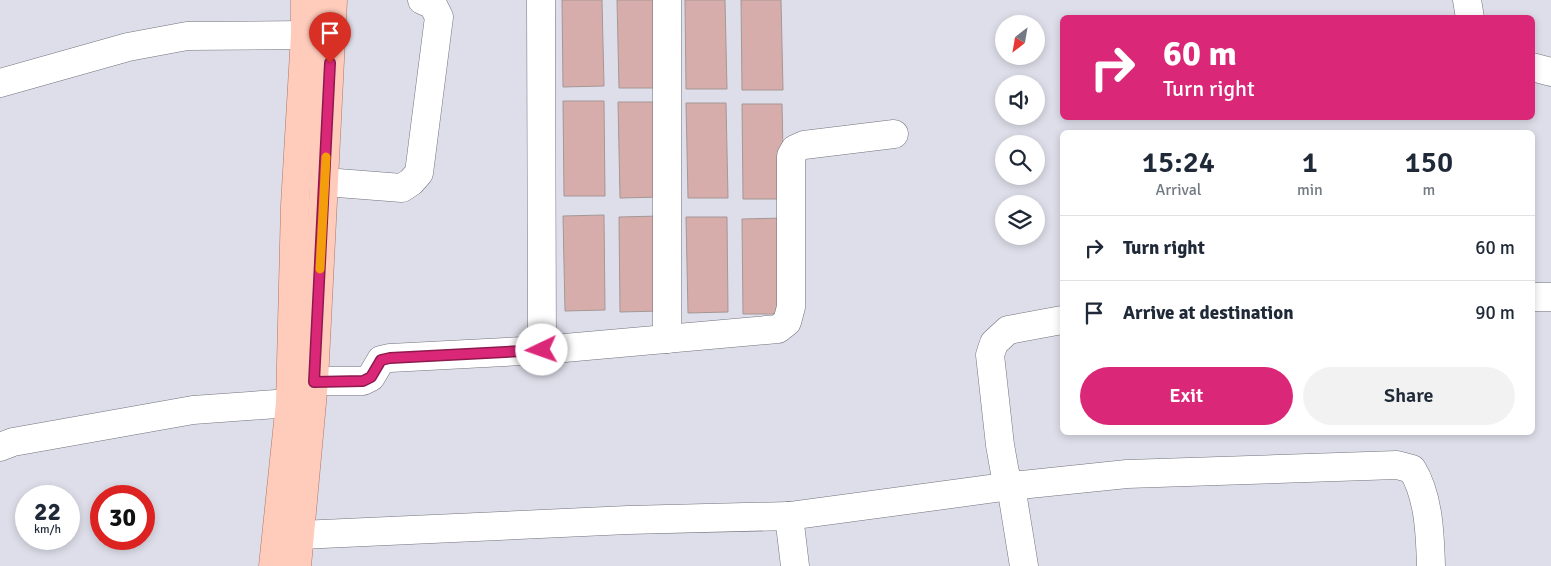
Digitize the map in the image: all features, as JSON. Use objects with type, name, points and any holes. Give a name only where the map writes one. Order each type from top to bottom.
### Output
[{"type":"main road","points":[[273,566],[290,403],[295,205],[305,35],[305,0]]},
{"type":"main road","points":[[297,566],[314,382],[333,0]]},
{"type":"street","points":[[325,182],[402,188],[419,173],[439,16],[433,5],[422,0]]},
{"type":"street","points":[[541,0],[542,350]]},
{"type":"street","points":[[667,0],[667,339]]},
{"type":"street","points":[[1467,0],[1470,15]]},
{"type":"street","points":[[0,83],[128,47],[187,36],[305,35]]},
{"type":"street","points":[[1535,68],[1551,72]]},
{"type":"street","points":[[314,382],[363,381],[371,377],[381,360],[390,358],[542,350],[778,329],[787,322],[791,308],[791,156],[796,149],[804,145],[894,134]]},
{"type":"street","points":[[1535,297],[1551,297]]},
{"type":"street","points":[[1024,566],[1011,486],[1004,473],[990,354],[994,343],[1008,330],[1060,320]]},
{"type":"street","points":[[0,446],[13,442],[194,410],[290,403]]},
{"type":"street","points":[[300,535],[628,520],[789,516],[1011,486],[1127,474],[1397,465],[1412,469],[1420,481],[1427,516],[1431,566]]},
{"type":"street","points":[[789,516],[795,566]]},
{"type":"building","points":[[562,0],[602,0],[604,86],[563,87]]},
{"type":"building","points":[[617,0],[658,0],[659,88],[619,88]]},
{"type":"building","points":[[685,0],[725,0],[727,89],[686,89]]},
{"type":"building","points":[[741,0],[781,0],[783,90],[742,90]]},
{"type":"building","points":[[563,101],[604,101],[605,196],[564,196]]},
{"type":"building","points":[[618,102],[659,102],[661,197],[620,198]]},
{"type":"building","points":[[686,103],[726,103],[728,198],[688,198]]},
{"type":"building","points":[[742,104],[782,104],[784,199],[743,199]]},
{"type":"building","points":[[604,215],[605,310],[565,311],[563,216]]},
{"type":"building","points":[[660,216],[661,311],[620,312],[619,217]]},
{"type":"building","points":[[686,217],[727,217],[728,312],[688,313]]},
{"type":"building","points":[[783,218],[784,314],[743,314],[742,219]]},
{"type":"slow traffic","points":[[320,269],[326,157]]},
{"type":"route","points":[[330,63],[314,382],[363,381],[371,377],[381,360],[390,358],[542,350]]}]
